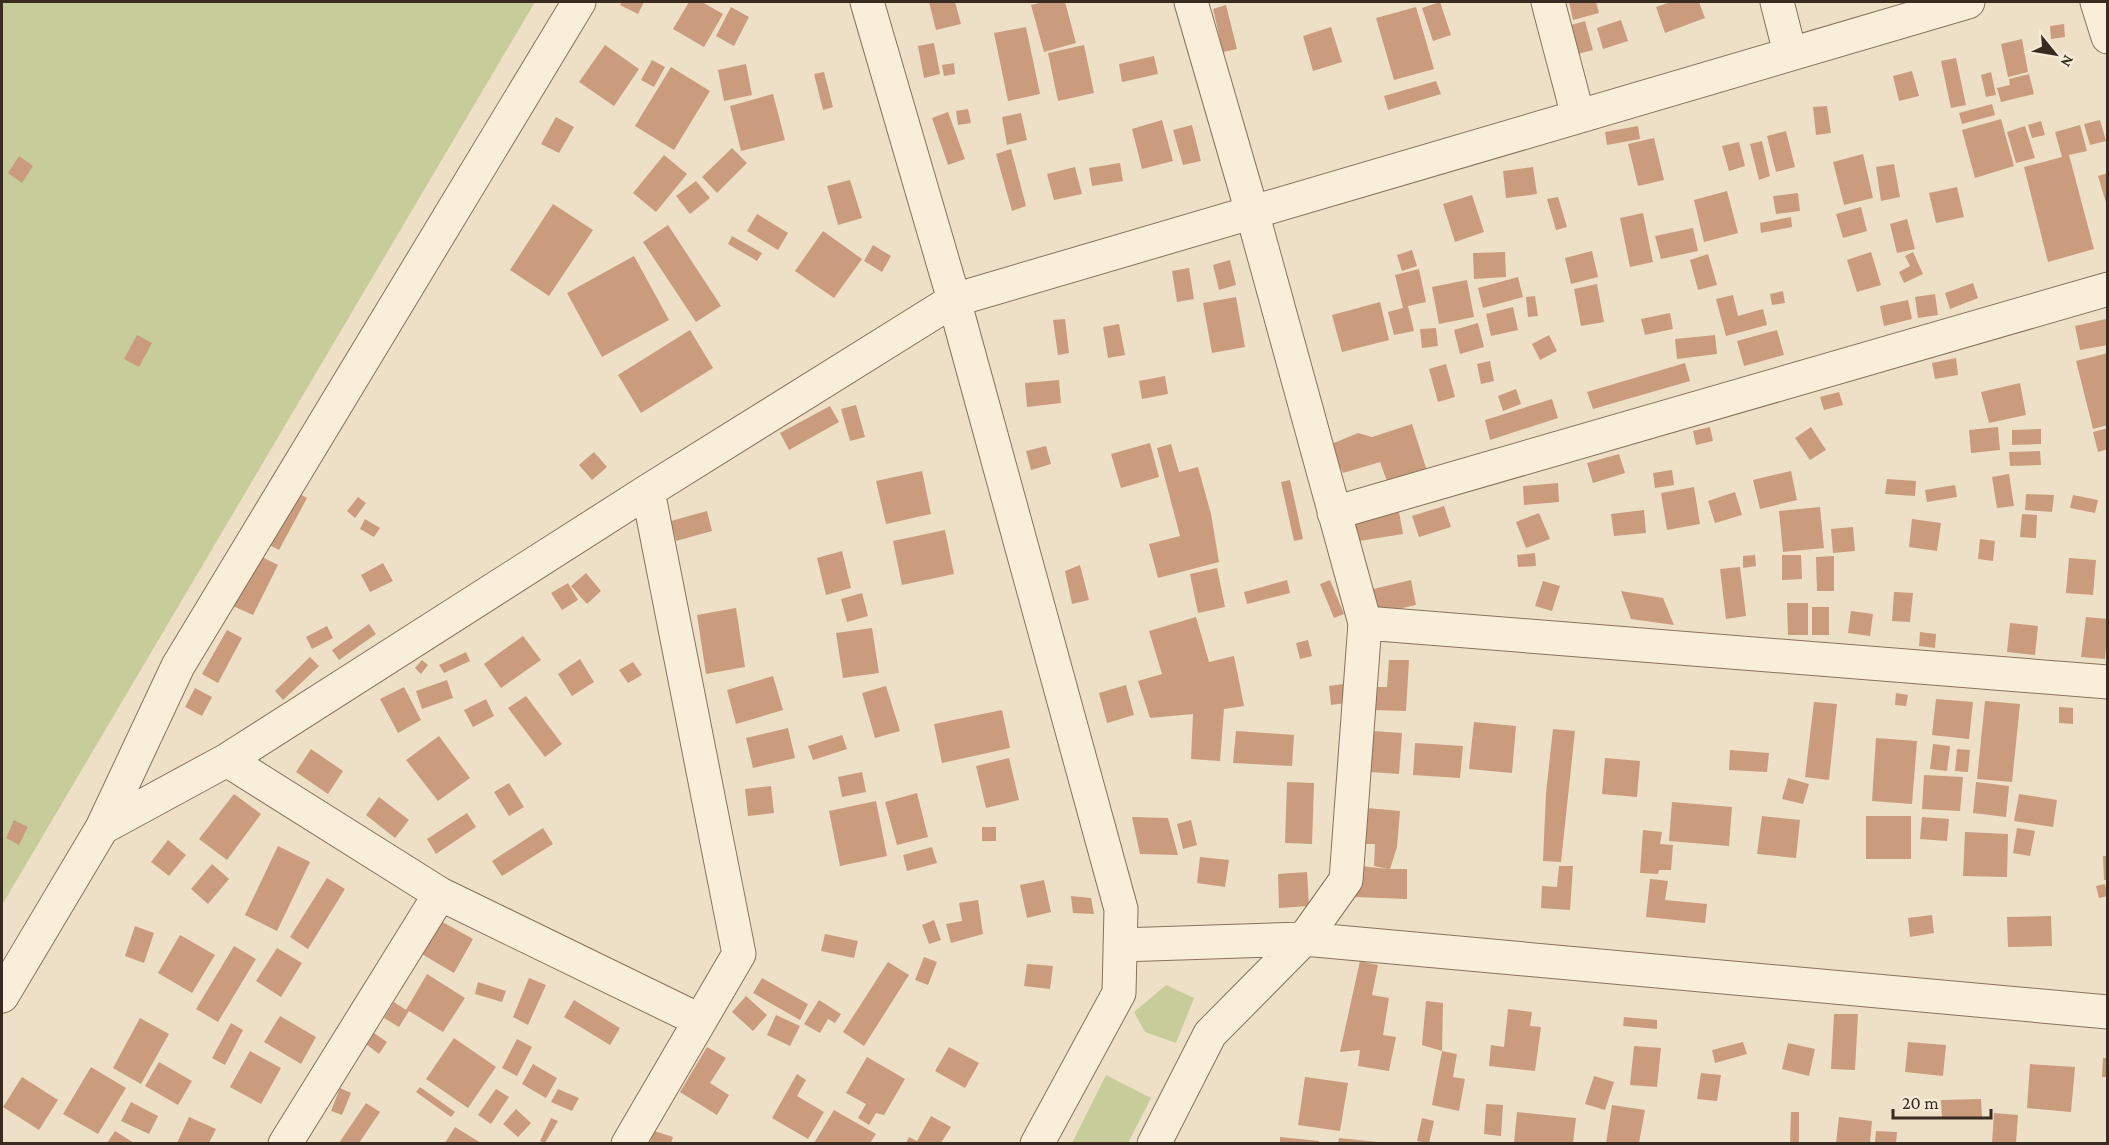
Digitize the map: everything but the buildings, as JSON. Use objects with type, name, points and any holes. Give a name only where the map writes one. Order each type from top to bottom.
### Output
[{"type":"street","points":[[2,996],[102,828],[178,666],[579,2]]},
{"type":"street","points":[[867,2],[954,300],[1121,909],[1119,993],[1037,1143]]},
{"type":"street","points":[[1154,1143],[1210,1034],[1304,939],[1346,880],[1365,623],[1252,212],[1191,2]]},
{"type":"street","points":[[1548,2],[1578,116]]},
{"type":"street","points":[[1777,2],[1790,53]]},
{"type":"street","points":[[102,828],[227,760],[648,491],[954,300],[1968,2]]},
{"type":"street","points":[[2097,2],[2108,37]]},
{"type":"street","points":[[1334,513],[2108,289]]},
{"type":"street","points":[[627,1143],[739,954],[648,491]]},
{"type":"street","points":[[1365,623],[2108,682]]},
{"type":"street","points":[[227,760],[440,894],[699,1020]]},
{"type":"street","points":[[285,1143],[440,894]]},
{"type":"street","points":[[1120,945],[1304,939],[2108,1012]]},
{"type":"green space","points":[[2,2],[535,2],[2,905]]},
{"type":"green space","points":[[1166,985],[1194,998],[1176,1043],[1145,1032],[1134,1012]]},
{"type":"green space","points":[[1106,1075],[1151,1098],[1128,1143],[1072,1143]]}]
